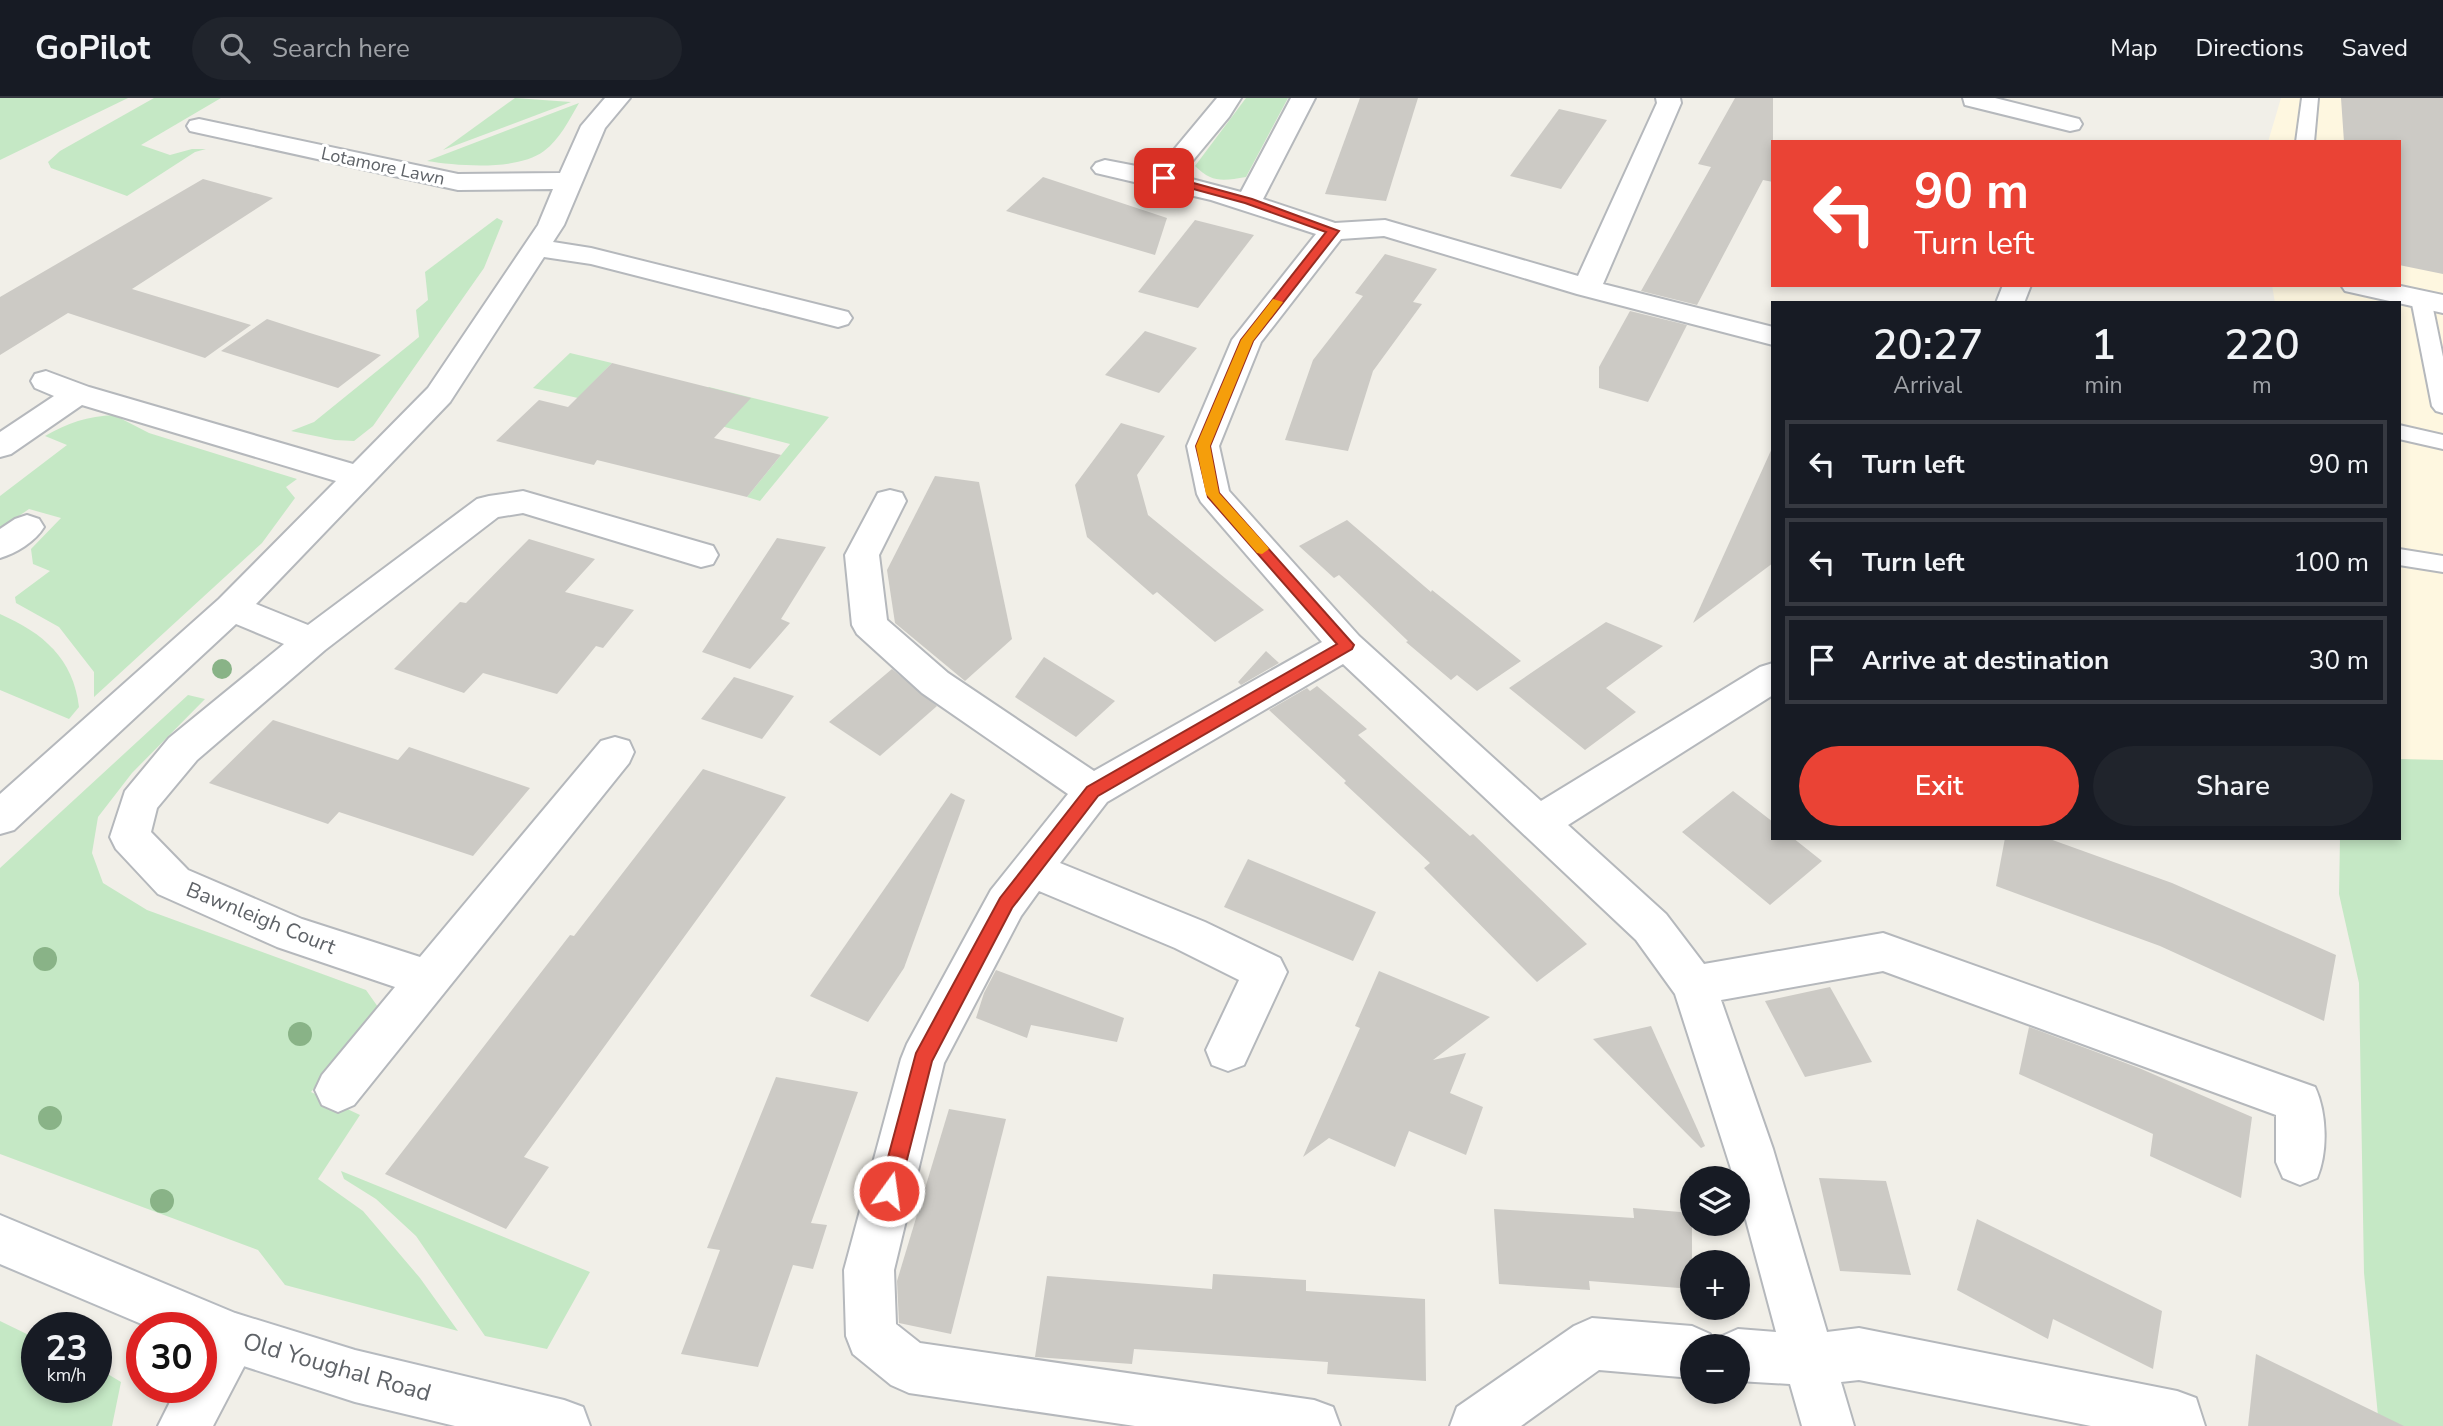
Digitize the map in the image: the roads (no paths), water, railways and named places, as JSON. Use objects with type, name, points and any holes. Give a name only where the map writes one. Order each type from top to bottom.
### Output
[{"type":"street","points":[[0,817],[231,608],[439,395],[551,225],[593,126],[618,98]]},
{"type":"street","points":[[1164,178],[1220,113],[1228,98]]},
{"type":"street","points":[[1248,201],[1303,98]]},
{"type":"street","points":[[1587,288],[1669,103],[1668,98]]},
{"type":"street","points":[[1974,100],[2023,104],[2070,124]]},
{"type":"street","name":"Lotamore Lawn","points":[[200,126],[458,182],[570,181]]},
{"type":"street","points":[[1105,168],[1164,178],[1248,201],[1333,231],[1385,228],[1587,288],[1771,335]]},
{"type":"street","points":[[1333,231],[1247,340],[1203,446],[1213,494],[1346,645],[1651,927],[1694,985],[1750,1149],[1828,1426]]},
{"type":"street","points":[[536,248],[591,256],[838,318]]},
{"type":"street","points":[[2364,287],[2432,302]]},
{"type":"street","points":[[807,310],[830,288]]},
{"type":"street","points":[[46,381],[79,394],[357,476]]},
{"type":"street","points":[[0,447],[79,394]]},
{"type":"street","points":[[890,501],[862,555],[870,625],[935,684],[1093,791]]},
{"type":"street","name":"Bawnleigh Court","points":[[428,979],[292,934],[173,882],[130,837],[139,802],[183,749],[312,641],[489,507],[523,502],[701,555]]},
{"type":"street","points":[[0,546],[27,527]]},
{"type":"street","points":[[231,608],[312,641]]},
{"type":"street","points":[[1314,1426],[909,1367],[871,1336],[869,1270],[923,1059],[1006,903],[1093,791],[1346,645]]},
{"type":"street","points":[[1538,823],[1771,678]]},
{"type":"street","points":[[338,1090],[615,752]]},
{"type":"street","points":[[1032,870],[1190,935],[1265,972],[1228,1050]]},
{"type":"street","points":[[1694,985],[1883,952],[2299,1102],[2300,1162]]},
{"type":"street","name":"Old Youghal Road","points":[[0,1239],[234,1338],[355,1376],[564,1426]]},
{"type":"street","points":[[184,1426],[234,1338]]},
{"type":"street","points":[[1476,1426],[1592,1345],[1680,1351]]},
{"type":"street","points":[[1750,1356],[1809,1360],[1859,1354],[2177,1417],[2179,1426]]},
{"type":"lane","points":[[2305,140],[2310,98]]},
{"type":"lane","points":[[2432,302],[2443,406]]},
{"type":"lane","points":[[2401,432],[2443,442]]},
{"type":"lane","points":[[2401,557],[2443,564]]}]
